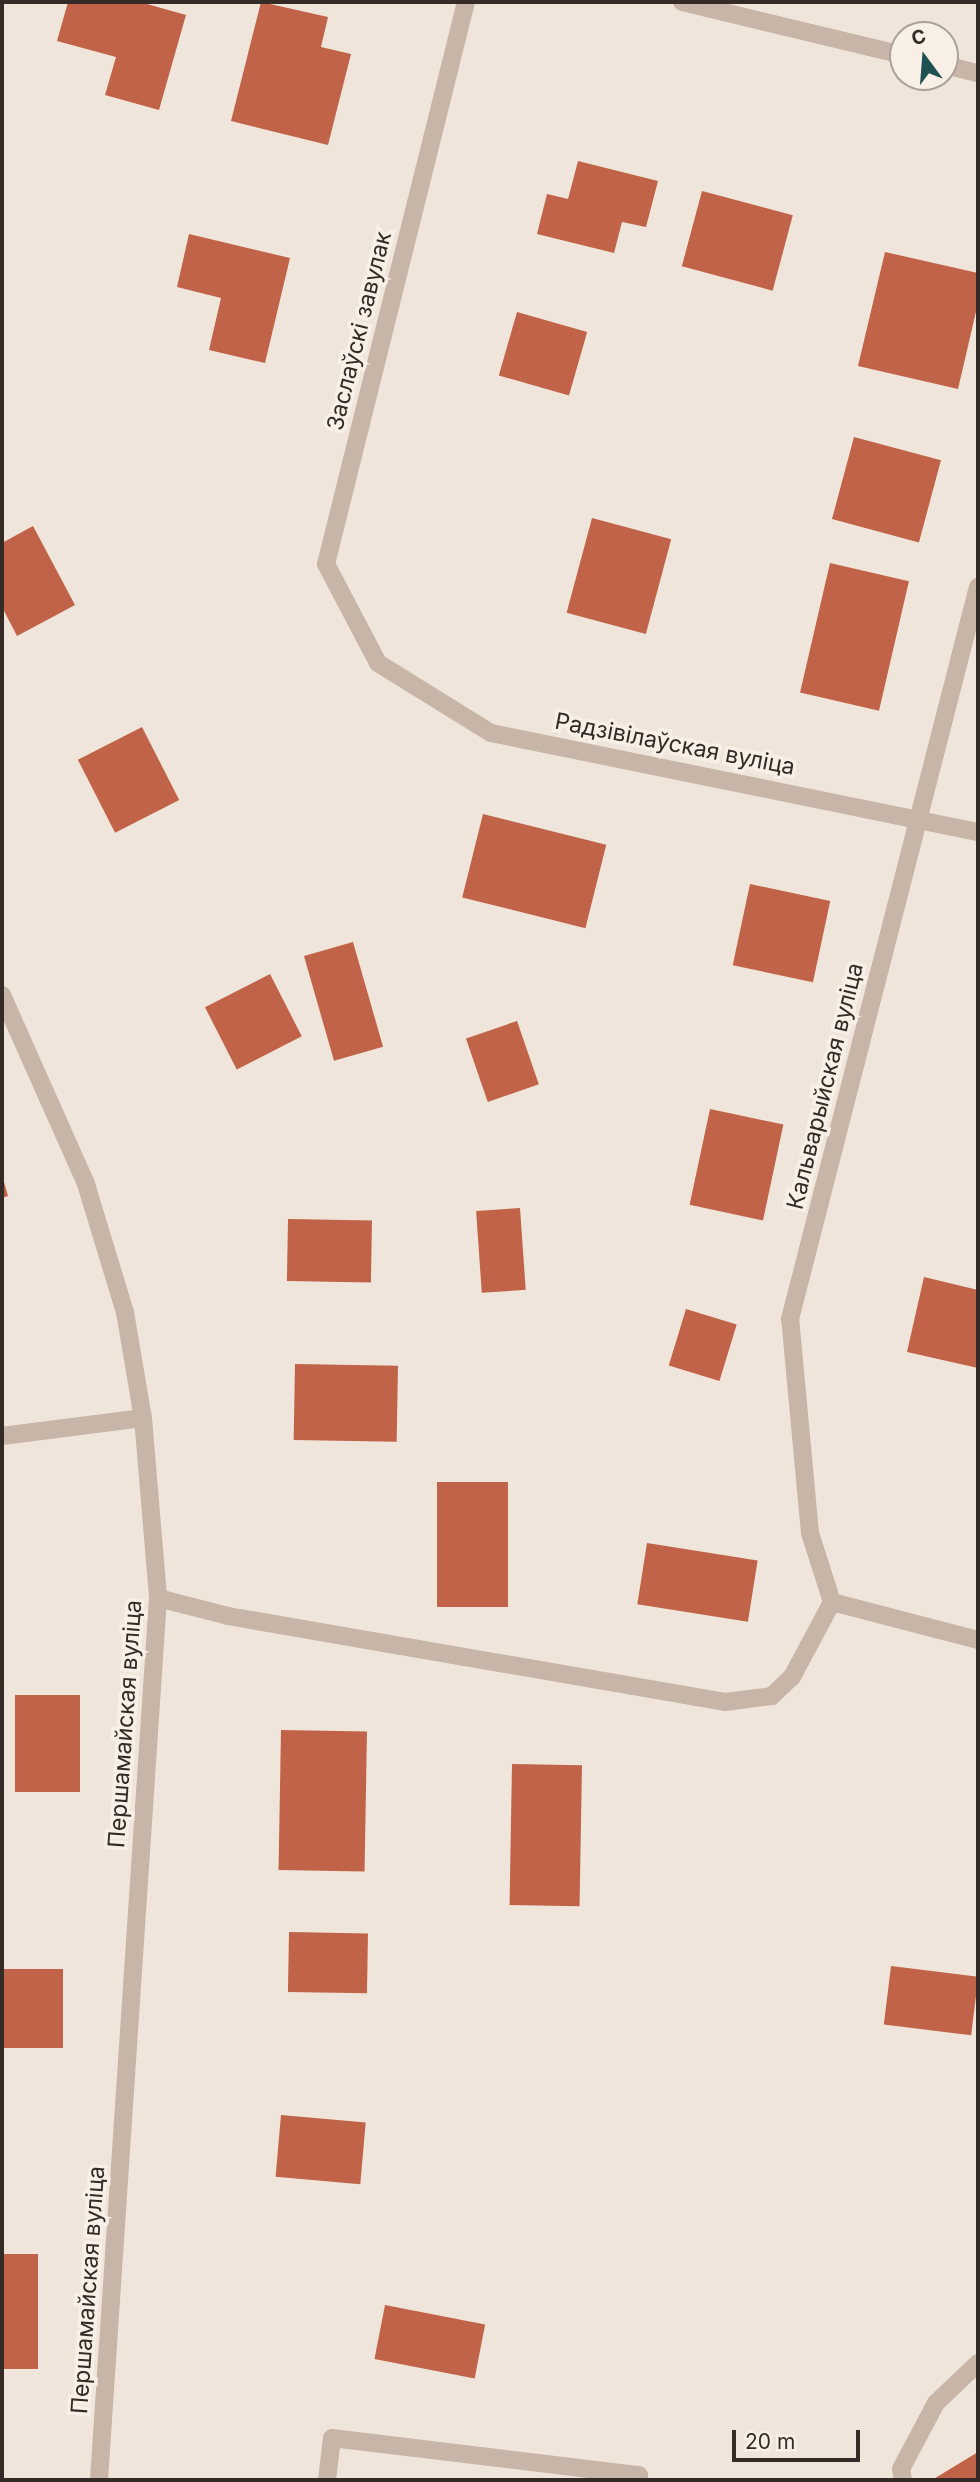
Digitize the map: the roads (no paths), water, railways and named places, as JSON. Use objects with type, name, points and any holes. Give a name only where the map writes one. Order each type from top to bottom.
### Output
[{"type":"street","name":"Заслаўскі завулак","points":[[378,663],[326,565],[466,2]]},
{"type":"street","points":[[682,2],[889,52]]},
{"type":"street","points":[[959,68],[978,73]]},
{"type":"street","name":"Кальварыйская вуліца","points":[[832,1602],[810,1533],[790,1319],[978,587]]},
{"type":"street","name":"Радзівілаўская вуліца","points":[[378,663],[491,733],[919,816],[978,832]]},
{"type":"street","name":"Першамайская вуліца","points":[[2,995],[86,1184],[125,1312],[144,1418],[158,1598],[99,2480]]},
{"type":"street","points":[[2,1436],[144,1418]]},
{"type":"street","points":[[158,1598],[228,1616],[725,1702],[772,1696],[809,1652],[832,1602],[978,1640]]},
{"type":"street","points":[[903,2480],[901,2469],[936,2403],[978,2363]]},
{"type":"street","points":[[327,2480],[332,2438],[639,2475],[639,2480]]}]
